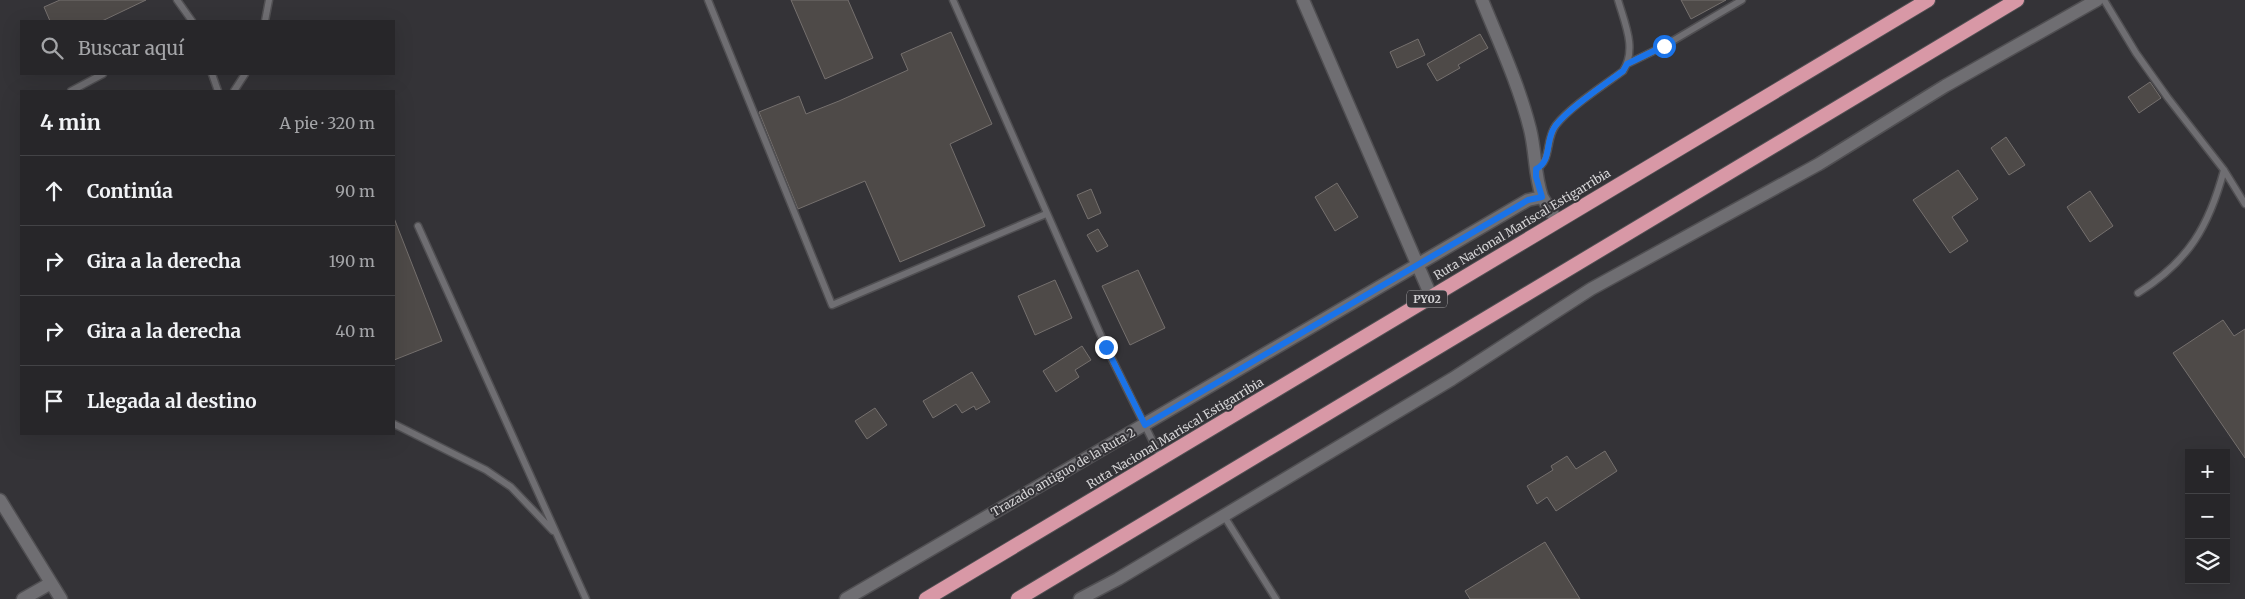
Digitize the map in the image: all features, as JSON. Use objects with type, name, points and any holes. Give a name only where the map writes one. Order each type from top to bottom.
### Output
[{"type":"highway","name":"Ruta Nacional Mariscal Estigarribia","points":[[926,599],[1928,0]]},
{"type":"highway","points":[[1018,599],[2016,0]]},
{"type":"street","points":[[1303,0],[1431,296]]},
{"type":"street","points":[[1482,0],[1527,116],[1534,146],[1536,177],[1542,197],[1557,221]]},
{"type":"street","points":[[1080,599],[1118,579],[1452,379],[1591,289],[1819,164],[1945,86],[2097,0]]},
{"type":"street","name":"Trazado antiguo de la Ruta 2","points":[[846,599],[1528,200],[1542,197]]},
{"type":"street","points":[[0,500],[61,599]]},
{"type":"street","points":[[23,599],[51,583]]},
{"type":"lane","points":[[177,0],[191,20]]},
{"type":"lane","points":[[264,20],[268,0]]},
{"type":"lane","points":[[708,0],[832,305],[1046,214]]},
{"type":"lane","points":[[953,0],[1106,347],[1161,458]]},
{"type":"lane","points":[[1536,169],[1546,159],[1550,136],[1558,123],[1623,71],[1627,64],[1630,48],[1618,0]]},
{"type":"lane","points":[[1627,64],[1664,46],[1742,0]]},
{"type":"lane","points":[[2104,0],[2142,61],[2224,170],[2245,204]]},
{"type":"lane","points":[[73,90],[101,75]]},
{"type":"lane","points":[[212,75],[218,90]]},
{"type":"lane","points":[[235,90],[243,75]]},
{"type":"lane","points":[[2138,293],[2169,271],[2185,256],[2199,236],[2216,200],[2224,170]]},
{"type":"lane","points":[[418,226],[586,599]]},
{"type":"lane","points":[[395,424],[486,470],[511,488],[558,537]]},
{"type":"lane","points":[[1224,516],[1276,599]]},
{"type":"building","points":[[60,0],[146,0],[104,20],[50,20],[44,7]]},
{"type":"building","points":[[791,0],[848,0],[873,58],[825,79]]},
{"type":"building","points":[[1681,0],[1726,0],[1691,19]]},
{"type":"building","points":[[951,32],[992,124],[950,144],[985,226],[900,262],[865,181],[798,209],[759,112],[799,96],[806,114],[839,101],[908,70],[901,54]]},
{"type":"building","points":[[1480,34],[1488,48],[1458,65],[1460,68],[1437,81],[1427,64]]},
{"type":"building","points":[[1418,39],[1425,55],[1397,68],[1390,52]]},
{"type":"building","points":[[2150,82],[2161,98],[2139,113],[2128,97]]},
{"type":"building","points":[[2006,137],[2025,165],[2009,175],[1991,148]]},
{"type":"building","points":[[1958,170],[1978,199],[1952,217],[1968,241],[1950,253],[1913,200]]},
{"type":"building","points":[[1337,183],[1358,217],[1335,231],[1315,197]]},
{"type":"building","points":[[1091,189],[1101,213],[1088,219],[1077,195]]},
{"type":"building","points":[[2090,191],[2113,226],[2090,242],[2067,207]]},
{"type":"building","points":[[395,221],[442,341],[395,360]]},
{"type":"building","points":[[1098,229],[1108,246],[1097,252],[1087,235]]},
{"type":"building","points":[[1138,270],[1165,328],[1130,345],[1102,286]]},
{"type":"building","points":[[1055,280],[1072,318],[1035,335],[1018,296]]},
{"type":"building","points":[[2223,320],[2234,336],[2245,329],[2245,458],[2173,353]]},
{"type":"building","points":[[1082,346],[1091,360],[1075,370],[1079,377],[1056,392],[1043,371]]},
{"type":"building","points":[[972,372],[990,402],[976,410],[974,406],[962,413],[956,404],[933,418],[923,401]]},
{"type":"building","points":[[875,408],[887,425],[867,439],[855,421]]},
{"type":"building","points":[[1605,451],[1617,471],[1556,511],[1547,497],[1537,504],[1527,486],[1553,470],[1551,466],[1567,456],[1576,469]]},
{"type":"building","points":[[1545,542],[1580,599],[1470,599],[1465,591]]},
{"type":"route","points":[[1106,347],[1145,425],[1528,200],[1542,197],[1536,177],[1536,169],[1546,159],[1547,145],[1553,129],[1563,118],[1623,71],[1627,64],[1664,46]]}]
